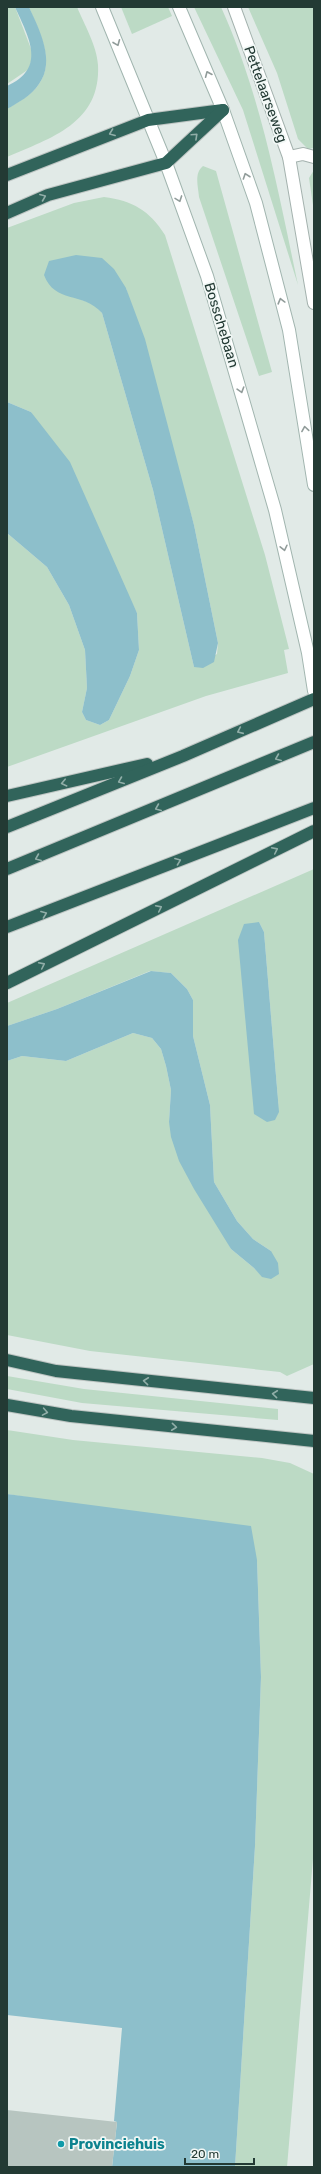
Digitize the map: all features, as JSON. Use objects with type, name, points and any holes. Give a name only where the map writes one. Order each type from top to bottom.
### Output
[{"type":"highway","points":[[7,175],[148,120],[223,110]]},
{"type":"highway","points":[[7,212],[48,195],[166,163],[223,110]]},
{"type":"highway","points":[[7,827],[184,756],[314,699]]},
{"type":"highway","points":[[7,869],[314,742]]},
{"type":"highway","points":[[7,796],[184,756]]},
{"type":"highway","points":[[7,927],[314,808]]},
{"type":"highway","points":[[7,983],[314,831]]},
{"type":"highway","points":[[7,1360],[56,1371],[314,1398]]},
{"type":"highway","points":[[7,1405],[71,1416],[314,1441]]},
{"type":"main road","name":"Bosschebaan","points":[[102,7],[166,163],[207,276],[275,510],[308,653],[314,691]]},
{"type":"main road","points":[[179,7],[223,110],[256,203],[289,330],[314,485]]},
{"type":"main road","name":"Pettelaarseweg","points":[[234,7],[256,62],[289,157],[303,154],[314,157]]},
{"type":"main road","points":[[289,157],[314,303]]},
{"type":"green space","points":[[7,7],[15,7],[33,54],[29,69],[7,84]]},
{"type":"green space","points":[[29,7],[77,7],[95,50],[98,65],[97,85],[91,101],[82,115],[70,126],[40,143],[7,157],[7,109],[33,92],[44,75],[46,65],[44,45]]},
{"type":"green space","points":[[121,7],[168,7],[172,16],[132,34]]},
{"type":"green space","points":[[194,7],[221,7],[235,40],[258,109],[267,144],[298,285],[243,110]]},
{"type":"green space","points":[[248,7],[314,7],[314,148],[308,149],[298,139],[277,73]]},
{"type":"green space","points":[[203,166],[216,171],[272,372],[259,376],[199,197],[197,184],[198,172]]},
{"type":"green space","points":[[314,170],[314,212],[309,178]]},
{"type":"green space","points":[[104,197],[124,201],[146,213],[153,219],[165,235],[265,555],[289,649],[284,650],[288,673],[206,696],[7,767],[7,533],[47,567],[69,605],[85,650],[87,688],[82,712],[86,720],[100,725],[109,720],[130,676],[139,650],[137,613],[31,412],[7,402],[7,228],[74,203]],"holes":[[[126,288],[194,525],[218,643],[217,654],[194,667],[153,490],[102,313],[94,304],[82,300]]]},
{"type":"green space","points":[[314,869],[314,1364],[287,1376],[280,1372],[90,1351],[7,1335],[7,1061],[22,1056],[66,1061],[133,1033],[152,1038],[161,1049],[171,1090],[169,1122],[231,1249],[263,1277],[271,1251],[253,1239],[237,1221],[214,1182],[210,1105],[193,1036],[193,1000],[187,989],[171,973],[150,971],[57,1009],[7,1026],[7,1003]],"holes":[[[259,922],[264,932],[279,1112]]]},
{"type":"green space","points":[[7,1376],[84,1389],[278,1409],[278,1420],[82,1403],[7,1389]]},
{"type":"green space","points":[[7,1430],[73,1440],[262,1458],[290,1463],[314,1474],[314,1847],[287,2167],[235,2167],[255,1846],[261,1677],[257,1560],[77,1505],[7,1494]]},
{"type":"water","points":[[15,7],[29,7],[44,45],[46,65],[44,75],[33,92],[7,109],[7,86],[19,79],[27,70],[31,61],[29,41]]},
{"type":"water","points":[[76,255],[102,258],[114,269],[126,288],[145,339],[194,525],[218,643],[214,662],[203,668],[194,667],[153,490],[102,313],[94,306],[86,302],[62,294],[55,290],[49,284],[44,275],[49,261]]},
{"type":"water","points":[[7,402],[31,412],[70,462],[137,613],[139,650],[130,676],[109,720],[100,725],[86,720],[82,712],[87,688],[85,650],[69,605],[47,567],[7,533]]},
{"type":"water","points":[[259,922],[264,932],[279,1112],[275,1120],[267,1122],[254,1114],[238,940],[244,924]]},
{"type":"water","points":[[151,971],[171,973],[187,989],[193,1000],[193,1036],[210,1105],[214,1182],[237,1221],[253,1239],[271,1251],[278,1263],[279,1274],[271,1279],[262,1277],[254,1268],[231,1249],[194,1189],[179,1161],[171,1137],[169,1122],[171,1090],[166,1066],[161,1049],[152,1038],[133,1033],[66,1061],[22,1056],[7,1061],[7,1026],[57,1009]]},
{"type":"water","points":[[7,1494],[251,1526],[257,1560],[261,1677],[255,1846],[235,2167],[112,2167],[117,2122],[114,2121],[122,2028],[7,2015]]},
{"type":"building","name":"Provinciehuis","points":[[7,2110],[117,2122],[112,2167],[7,2167]]},
{"type":"place","name":"Provinciehuis","points":[[61,2144]]}]
